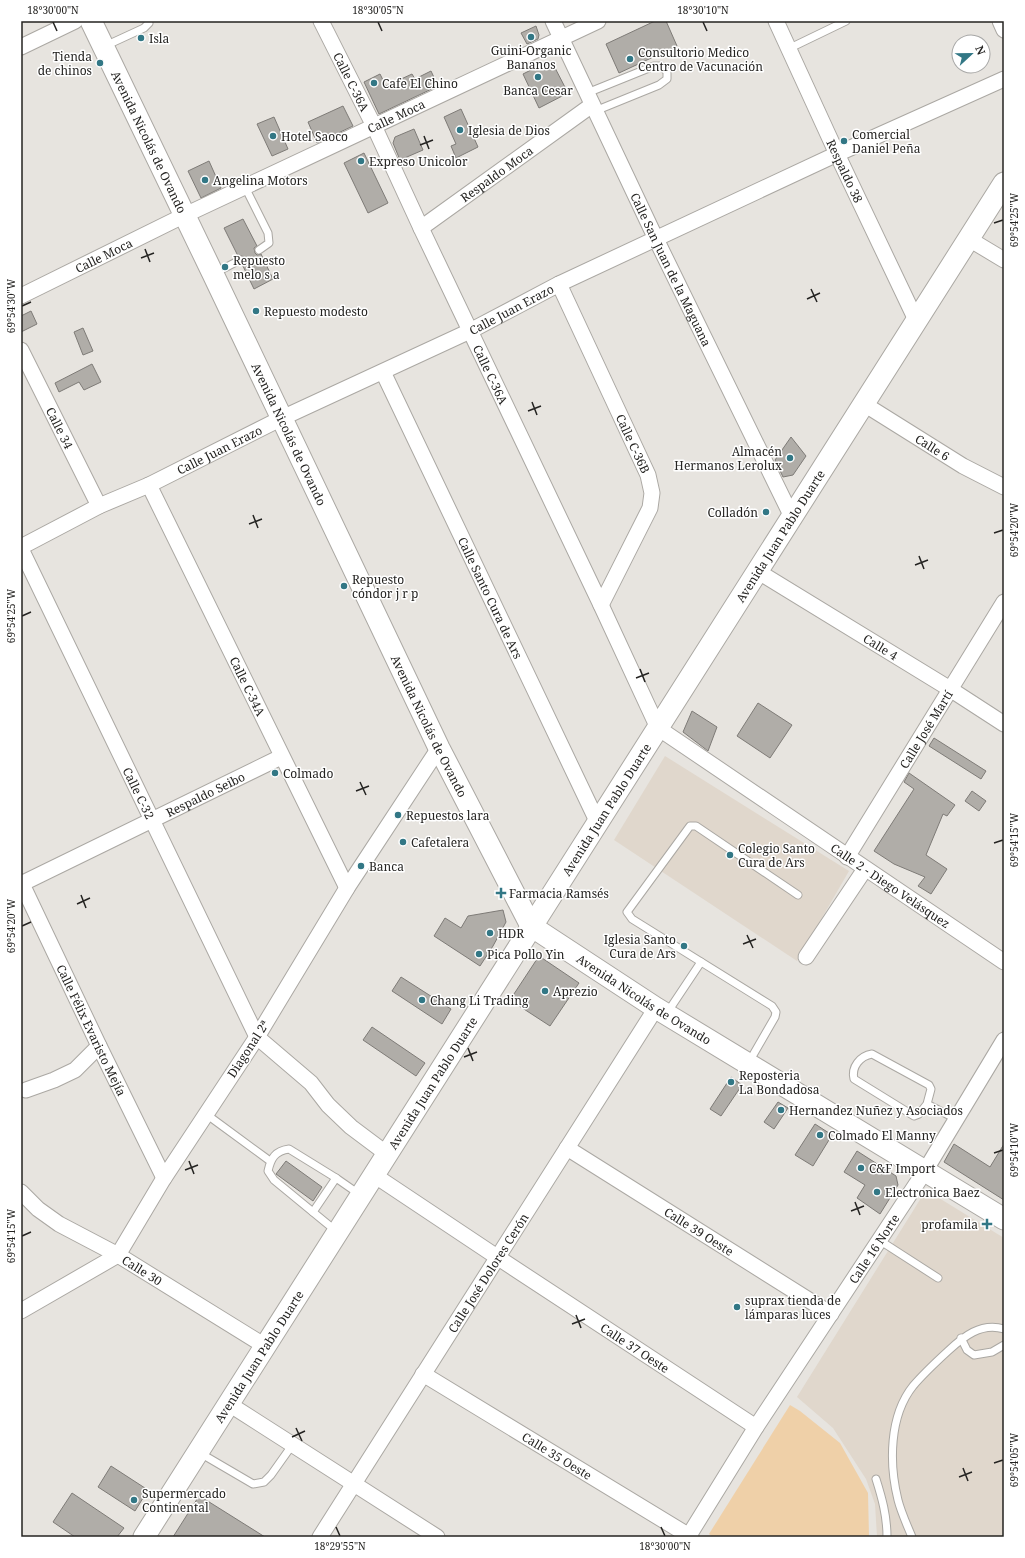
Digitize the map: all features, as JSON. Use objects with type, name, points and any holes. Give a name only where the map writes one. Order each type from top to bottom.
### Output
[{"type":"main road","name":"Avenida Nicolás de Ovando","points":[[91,21],[439,748],[531,926],[661,1011],[1004,1219]]},
{"type":"main road","name":"Avenida Juan Pablo Duarte","points":[[144,1537],[1004,183]]},
{"type":"street","points":[[21,47],[75,21]]},
{"type":"street","name":"Calle C-36A","points":[[321,21],[374,126],[658,728]]},
{"type":"street","name":"Calle San Juan de la Maguana","points":[[553,21],[656,239],[792,517]]},
{"type":"street","name":"Calle Moca","points":[[21,296],[185,215],[561,37],[598,21]]},
{"type":"street","name":"Respaldo 38","points":[[776,21],[836,154],[916,320]]},
{"type":"street","points":[[1000,21],[1004,30]]},
{"type":"street","name":"Calle Juan Erazo","points":[[21,548],[99,506],[149,485],[282,418],[470,331],[559,284],[836,154],[1004,79]]},
{"type":"street","name":"Respaldo Moca","points":[[421,228],[591,103]]},
{"type":"street","points":[[969,239],[1004,260]]},
{"type":"street","name":"Calle C-36B","points":[[559,284],[648,475],[652,493],[650,508],[601,605]]},
{"type":"street","name":"Calle 34","points":[[21,350],[99,506]]},
{"type":"street","name":"Calle Santo Cura de Ars","points":[[383,372],[598,822]]},
{"type":"street","name":"Calle 6","points":[[864,404],[963,466],[1004,487]]},
{"type":"street","name":"Calle C-34A","points":[[149,485],[281,757],[347,888]]},
{"type":"street","name":"Calle C-32","points":[[21,548],[256,1037]]},
{"type":"street","name":"Calle 4","points":[[757,571],[950,689],[1004,724]]},
{"type":"street","name":"Calle José Martí","points":[[847,857],[1004,602]]},
{"type":"street","name":"Calle 2 - Diego Velásquez","points":[[658,728],[1004,962]]},
{"type":"street","name":"Diagonal 2ª","points":[[21,1311],[118,1255],[164,1178],[256,1037],[347,888],[439,748]]},
{"type":"street","name":"Respaldo Seibo","points":[[21,883],[281,757]]},
{"type":"street","points":[[806,957],[865,869]]},
{"type":"street","name":"Calle Félix Evaristo Mejía","points":[[21,883],[164,1178]]},
{"type":"street","name":"Calle José Dolores Cerón","points":[[320,1537],[567,1148],[661,1011]]},
{"type":"street","points":[[256,1037],[311,1084],[328,1105],[351,1128],[387,1154]]},
{"type":"street","name":"Calle 16 Norte","points":[[689,1537],[756,1427],[925,1171],[1004,1040]]},
{"type":"street","points":[[26,1090],[76,1070],[99,1046]]},
{"type":"street","name":"Calle 39 Oeste","points":[[567,1148],[831,1314]]},
{"type":"street","name":"Calle 37 Oeste","points":[[374,1175],[756,1427]]},
{"type":"street","name":"Calle 30","points":[[21,1192],[38,1209],[59,1224],[118,1255],[265,1346]]},
{"type":"street","name":"Calle 35 Oeste","points":[[423,1374],[689,1537]]},
{"type":"street","points":[[229,1404],[437,1537]]},
{"type":"lane","points":[[103,47],[144,28],[149,23],[148,21]]},
{"type":"lane","points":[[788,49],[846,21]]},
{"type":"lane","points":[[659,65],[665,68],[668,72],[667,79],[659,85],[591,103],[659,65]]},
{"type":"lane","points":[[245,187],[268,233],[269,243],[259,250]]},
{"type":"lane","points":[[213,274],[240,260]]},
{"type":"lane","points":[[748,1064],[775,1017],[776,1012],[772,1006],[632,919],[627,912],[690,826],[696,826],[798,895]]},
{"type":"lane","points":[[661,1011],[701,962]]},
{"type":"lane","points":[[872,1054],[929,1085],[931,1089],[927,1104],[919,1114],[914,1116],[854,1079],[852,1072],[865,1055],[872,1054]]},
{"type":"lane","points":[[927,1104],[956,1119]]},
{"type":"lane","points":[[206,1114],[270,1161]]},
{"type":"lane","points":[[337,1232],[274,1180],[268,1171],[270,1161],[275,1154],[281,1150],[289,1149],[361,1195]]},
{"type":"lane","points":[[313,1212],[336,1178]]},
{"type":"lane","points":[[880,1240],[938,1278]]},
{"type":"lane","points":[[912,1537],[898,1501],[893,1470],[895,1427],[900,1412],[913,1387],[961,1338],[978,1330],[990,1328],[1004,1329]]},
{"type":"lane","points":[[961,1338],[967,1350],[974,1355],[992,1352],[1004,1345]]},
{"type":"lane","points":[[198,1452],[253,1484],[264,1482],[271,1475],[292,1444]]},
{"type":"lane","points":[[876,1479],[885,1509],[887,1537]]},
{"type":"shaded area","name":"Colegio Santo Cura de Ars","points":[[665,756],[849,871],[797,961],[614,840]]},
{"type":"shaded area","points":[[926,1190],[1004,1238],[1004,1537],[877,1537],[875,1504],[866,1479],[833,1428],[797,1397]]},
{"type":"shaded area","points":[[790,1405],[800,1411],[840,1443],[868,1493],[869,1537],[713,1537],[709,1534]]},
{"type":"building","name":"Consultorio Medico Centro de Vacunación","points":[[655,21],[666,21],[677,46],[619,73],[606,44]]},
{"type":"building","name":"Guini-Organic Bananos","points":[[536,26],[539,35],[538,39],[527,44],[521,33]]},
{"type":"building","points":[[547,62],[553,64],[568,93],[539,108],[523,74]]},
{"type":"building","points":[[431,71],[438,86],[379,114],[364,82],[380,74],[386,86],[412,74],[415,79]]},
{"type":"building","points":[[343,106],[353,126],[317,143],[308,122]]},
{"type":"building","name":"Iglesia de Dios","points":[[461,109],[478,147],[456,158],[451,146],[456,144],[444,117]]},
{"type":"building","name":"Hotel Saoco","points":[[274,117],[288,149],[272,156],[257,124]]},
{"type":"building","points":[[414,129],[423,150],[400,160],[393,143],[395,137]]},
{"type":"building","points":[[364,153],[388,203],[368,213],[344,163]]},
{"type":"building","name":"Angelina Motors","points":[[209,161],[221,188],[201,198],[188,171]]},
{"type":"building","points":[[243,219],[257,246],[254,248],[255,253],[257,255],[261,254],[273,279],[254,289],[242,264],[245,258],[238,256],[224,228]]},
{"type":"building","points":[[31,311],[37,324],[21,332],[21,316]]},
{"type":"building","points":[[83,328],[93,351],[83,355],[74,332]]},
{"type":"building","points":[[92,364],[101,382],[84,390],[79,382],[59,392],[55,383]]},
{"type":"building","name":"Almacén Hermanos Lerolux","points":[[791,437],[806,456],[793,475],[783,477],[775,460]]},
{"type":"building","points":[[758,703],[792,725],[770,758],[737,736]]},
{"type":"building","points":[[692,711],[717,727],[708,751],[683,732]]},
{"type":"building","points":[[934,738],[986,771],[981,779],[929,746]]},
{"type":"building","points":[[909,773],[955,805],[947,816],[943,814],[926,855],[947,869],[931,894],[918,886],[925,877],[894,864],[874,851],[914,789],[904,782]]},
{"type":"building","points":[[972,791],[986,801],[979,811],[965,801]]},
{"type":"building","points":[[503,910],[506,922],[480,966],[434,936],[445,918],[461,928],[468,916]]},
{"type":"building","name":"Aprezio","points":[[539,956],[579,983],[550,1026],[510,1000]]},
{"type":"building","name":"Chang Li Trading","points":[[401,977],[451,1009],[442,1024],[392,991]]},
{"type":"building","points":[[372,1027],[425,1063],[416,1076],[363,1040]]},
{"type":"building","points":[[731,1077],[742,1085],[721,1116],[710,1109]]},
{"type":"building","points":[[778,1102],[788,1108],[774,1129],[764,1122]]},
{"type":"building","points":[[815,1124],[832,1135],[813,1166],[795,1155]]},
{"type":"building","points":[[954,1144],[990,1167],[1004,1144],[1004,1200],[944,1162]]},
{"type":"building","name":"Electronica Baez","points":[[857,1151],[896,1176],[898,1185],[880,1214],[857,1198],[865,1185],[844,1172]]},
{"type":"building","points":[[286,1161],[322,1187],[313,1201],[276,1174]]},
{"type":"building","points":[[111,1466],[148,1490],[135,1511],[98,1487]]},
{"type":"building","points":[[72,1493],[124,1528],[117,1537],[75,1537],[53,1522]]},
{"type":"building","points":[[199,1496],[206,1500],[265,1537],[173,1537]]},
{"type":"place","name":"Guini-Organic Bananos","points":[[531,37]]},
{"type":"place","name":"Isla","points":[[141,38]]},
{"type":"place","name":"Consultorio Medico Centro de Vacunación","points":[[630,59]]},
{"type":"place","name":"Tienda de chinos","points":[[100,63]]},
{"type":"place","name":"Banca Cesar","points":[[538,77]]},
{"type":"place","name":"Cafe El Chino","points":[[374,83]]},
{"type":"place","name":"Iglesia de Dios","points":[[460,130]]},
{"type":"place","name":"Hotel Saoco","points":[[273,136]]},
{"type":"place","name":"Comercial Daniel Peña","points":[[844,141]]},
{"type":"place","name":"Expreso Unicolor","points":[[361,161]]},
{"type":"place","name":"Angelina Motors","points":[[205,180]]},
{"type":"place","name":"Repuesto melo s a","points":[[225,267]]},
{"type":"place","name":"Repuesto modesto","points":[[256,311]]},
{"type":"place","name":"Almacén Hermanos Lerolux","points":[[790,458]]},
{"type":"place","name":"Colladón","points":[[766,512]]},
{"type":"place","name":"Repuesto cóndor j r p","points":[[344,586]]},
{"type":"place","name":"Colmado","points":[[275,773]]},
{"type":"place","name":"Repuestos lara","points":[[398,815]]},
{"type":"place","name":"Cafetalera","points":[[403,842]]},
{"type":"place","name":"Colegio Santo Cura de Ars","points":[[730,855]]},
{"type":"place","name":"Banca","points":[[361,866]]},
{"type":"place","name":"Farmacia Ramsés","points":[[501,893]]},
{"type":"place","name":"HDR","points":[[490,933]]},
{"type":"place","name":"Iglesia Santo Cura de Ars","points":[[684,946]]},
{"type":"place","name":"Pica Pollo Yin","points":[[479,954]]},
{"type":"place","name":"Aprezio","points":[[545,991]]},
{"type":"place","name":"Chang Li Trading","points":[[422,1000]]},
{"type":"place","name":"Reposteria La Bondadosa","points":[[731,1082]]},
{"type":"place","name":"Hernandez Nuñez y Asociados","points":[[781,1110]]},
{"type":"place","name":"Colmado El Manny","points":[[820,1135]]},
{"type":"place","name":"C&F Import","points":[[861,1168]]},
{"type":"place","name":"Electronica Baez","points":[[877,1192]]},
{"type":"place","name":"profamila","points":[[987,1224]]},
{"type":"place","name":"suprax tienda de lámparas luces","points":[[737,1307]]},
{"type":"place","name":"Supermercado Continental","points":[[134,1500]]}]
